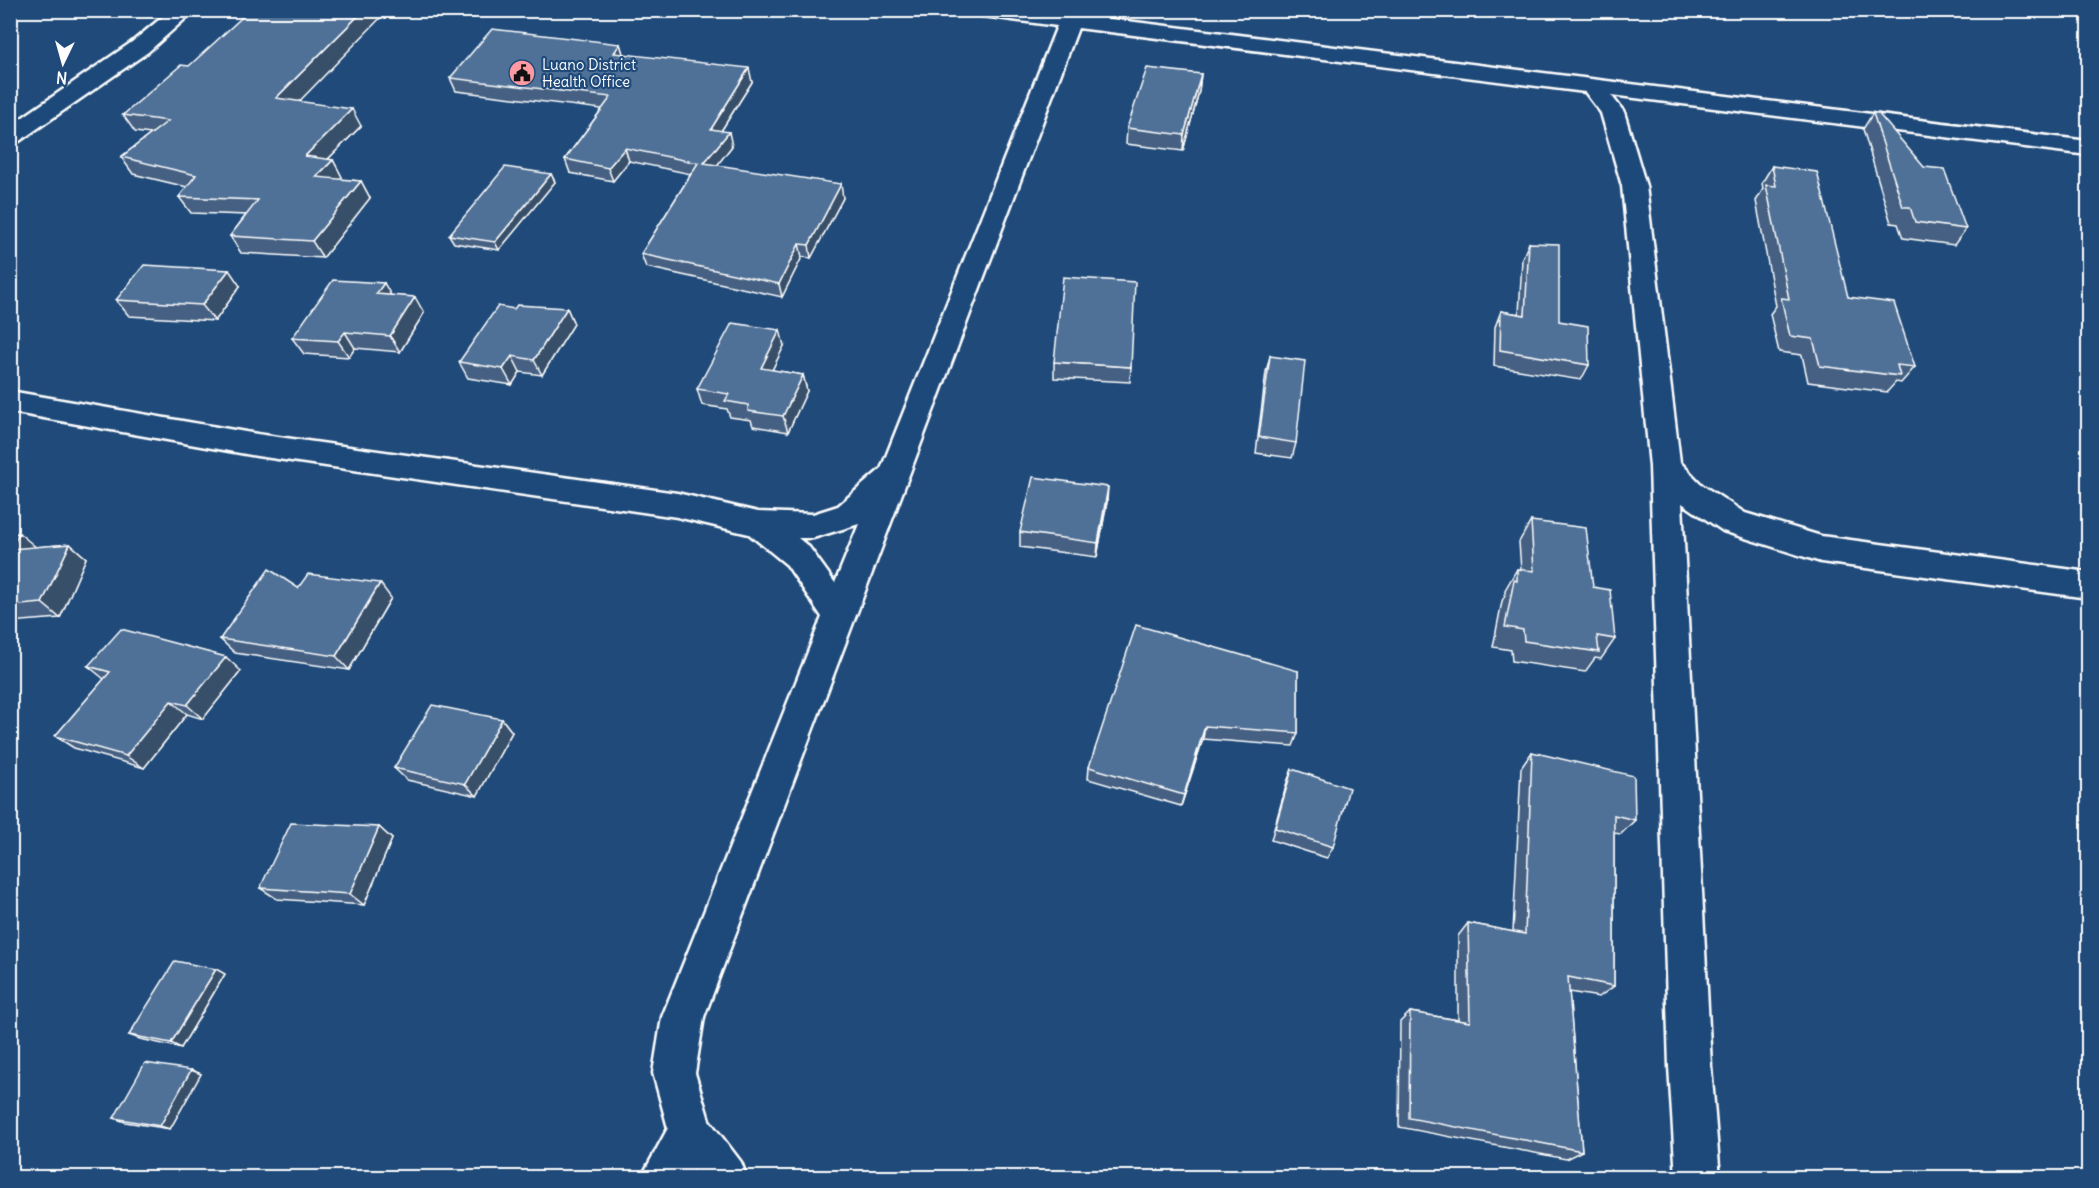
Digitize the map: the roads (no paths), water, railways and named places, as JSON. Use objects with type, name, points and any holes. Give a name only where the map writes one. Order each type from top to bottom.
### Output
[{"type":"street","points":[[10,137],[140,47],[185,10]]},
{"type":"street","points":[[983,10],[2088,148]]},
{"type":"street","points":[[725,1178],[691,1131],[674,1073],[683,1017],[1070,21]]},
{"type":"street","points":[[1591,85],[1612,112],[1634,186],[1665,466],[1690,1066],[1698,1178]]},
{"type":"street","points":[[10,401],[257,445],[677,505],[758,524],[813,526],[849,515],[895,474]]},
{"type":"street","points":[[1665,466],[1691,493],[1734,522],[1821,549],[2088,585]]},
{"type":"street","points":[[758,524],[798,556],[840,616]]},
{"type":"street","points":[[663,1178],[691,1131]]},
{"type":"place","name":"Luano District Health Office","points":[[522,73]]}]
